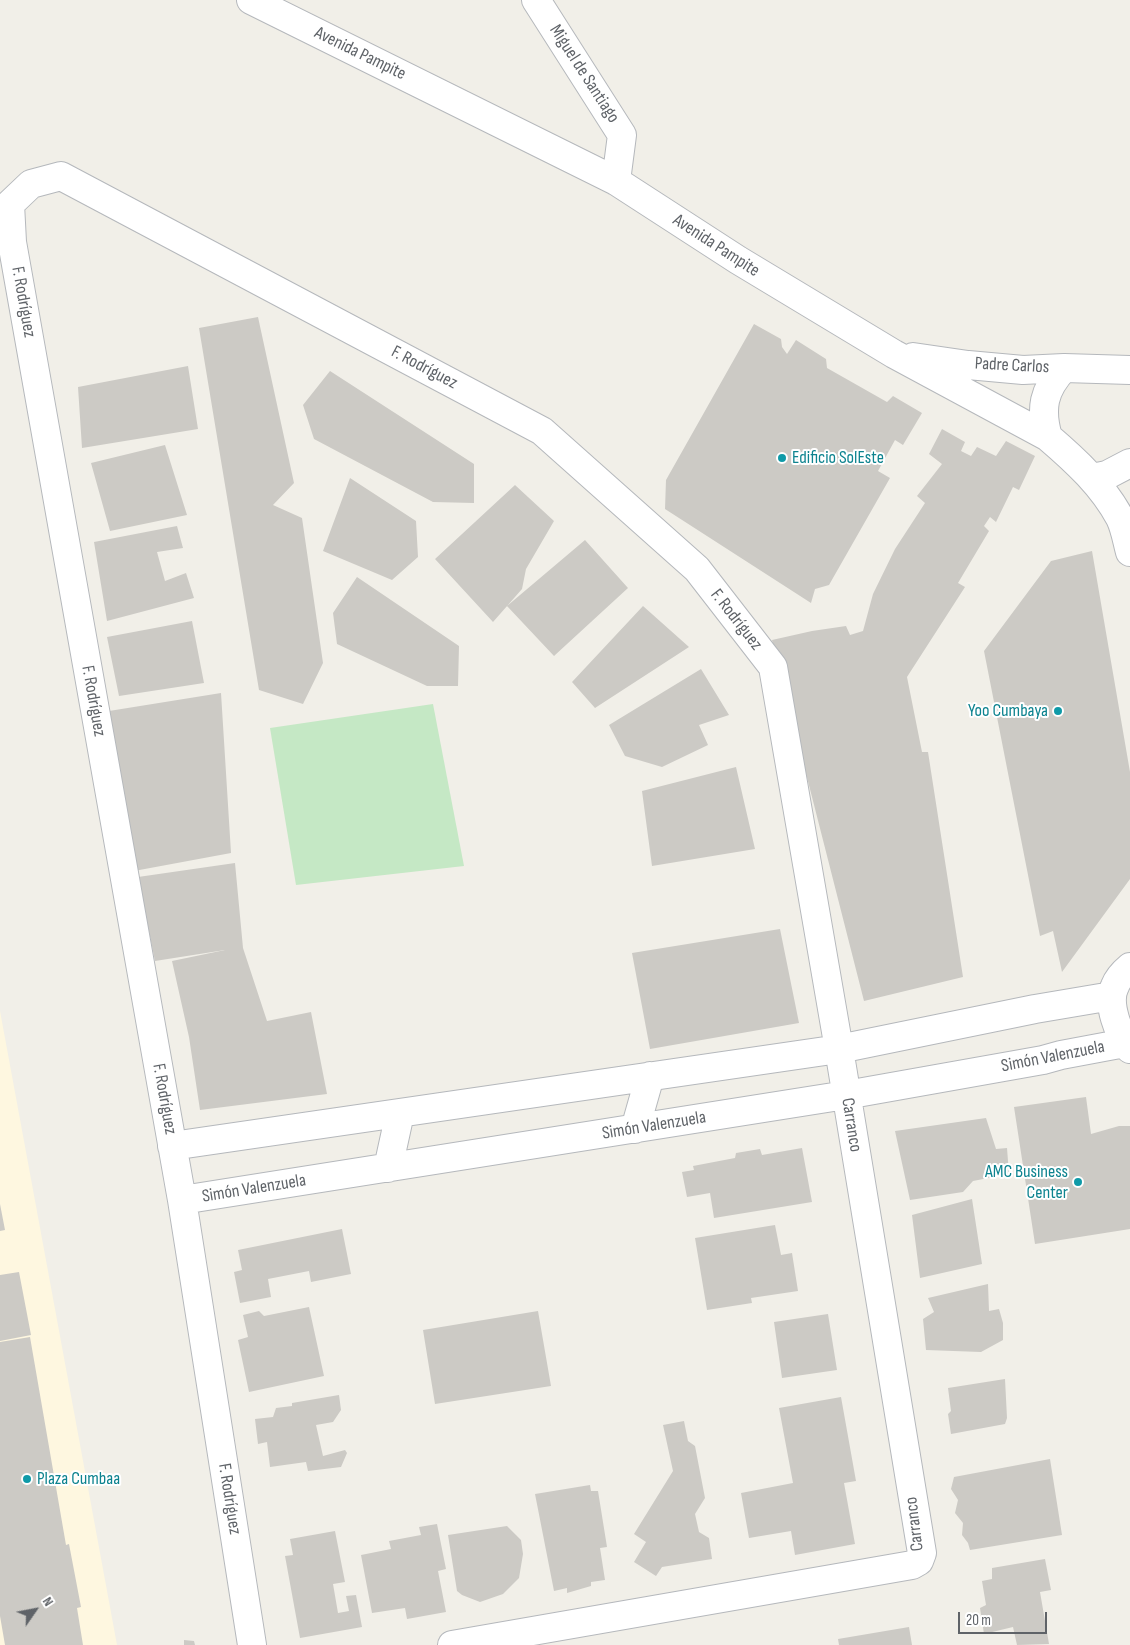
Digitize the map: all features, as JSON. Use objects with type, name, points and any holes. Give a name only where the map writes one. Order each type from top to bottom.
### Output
[{"type":"street","name":"Avenida Pampite","points":[[251,0],[616,181],[738,260],[894,354],[1048,438],[1069,455],[1092,478],[1108,498],[1121,520],[1130,552]]},
{"type":"street","name":"Miguel de Santiago","points":[[536,0],[622,135],[616,181]]},
{"type":"street","name":"F. Rodríguez","points":[[252,1645],[182,1200],[12,242],[10,204],[30,184],[61,176],[542,431],[697,569],[773,667],[839,1049]]},
{"type":"street","name":"Padre Carlos","points":[[894,354],[968,365],[1014,369],[1130,370]]},
{"type":"street","points":[[1048,438],[1044,423],[1047,393],[1054,379],[1064,368]]},
{"type":"street","points":[[1092,478],[1107,475],[1130,464]]},
{"type":"street","points":[[172,1146],[839,1049],[1035,1009],[1112,996],[1114,986],[1130,967]]},
{"type":"street","name":"Simón Valenzuela","points":[[182,1200],[846,1095],[1042,1060],[1061,1054],[1128,1046],[1115,1020],[1112,996]]},
{"type":"street","name":"Carranco","points":[[452,1645],[912,1565],[919,1561],[922,1553],[839,1049]]},
{"type":"street","points":[[636,1129],[650,1076]]},
{"type":"street","points":[[388,1168],[400,1113]]},
{"type":"shaded area","points":[[0,1011],[117,1645],[0,1645]]},
{"type":"green space","points":[[433,704],[464,866],[296,885],[270,728]]},
{"type":"building","points":[[258,317],[294,483],[273,505],[302,518],[323,663],[303,704],[259,690],[199,328]]},
{"type":"building","name":"Edificio SolEste","points":[[754,324],[781,339],[782,347],[787,354],[796,340],[826,359],[827,368],[887,402],[893,396],[922,413],[903,445],[895,440],[878,471],[890,478],[829,585],[815,589],[811,603],[665,509],[666,480]]},
{"type":"building","points":[[188,366],[198,429],[82,448],[78,387]]},
{"type":"building","points":[[330,371],[474,464],[474,503],[433,502],[314,439],[303,405]]},
{"type":"building","points":[[942,429],[965,442],[961,451],[971,456],[977,447],[996,456],[1006,441],[1035,456],[1019,490],[1013,487],[996,522],[990,517],[984,526],[989,531],[958,583],[965,587],[907,677],[922,752],[928,752],[963,977],[864,1001],[772,640],[846,626],[850,635],[863,631],[873,594],[895,549],[925,503],[917,496],[942,464],[929,454]]},
{"type":"building","points":[[165,445],[187,515],[110,531],[91,463]]},
{"type":"building","points":[[350,478],[416,521],[418,557],[392,580],[323,551]]},
{"type":"building","points":[[515,485],[554,521],[526,569],[522,589],[493,622],[435,559]]},
{"type":"building","points":[[177,526],[183,548],[157,552],[165,581],[186,573],[194,598],[107,621],[94,542]]},
{"type":"building","points":[[585,540],[628,588],[554,656],[507,606]]},
{"type":"building","name":"Yoo Cumbaya","points":[[1092,551],[1130,772],[1130,879],[1062,972],[1053,931],[1040,936],[984,651],[1051,561]]},
{"type":"building","points":[[357,577],[459,646],[458,686],[427,686],[337,644],[333,613]]},
{"type":"building","points":[[643,606],[689,647],[595,708],[572,682]]},
{"type":"building","points":[[192,621],[204,683],[119,696],[107,637]]},
{"type":"building","points":[[701,669],[729,715],[699,725],[708,745],[662,767],[625,756],[609,725]]},
{"type":"building","points":[[221,693],[231,853],[134,871],[109,711]]},
{"type":"building","points":[[736,767],[755,849],[652,866],[642,791]]},
{"type":"building","points":[[235,863],[243,948],[267,1021],[311,1012],[327,1094],[200,1110],[189,1037],[172,961],[225,950],[155,961],[138,877]]},
{"type":"building","points":[[780,929],[799,1023],[650,1049],[632,953]]},
{"type":"building","name":"AMC Business Center","points":[[1086,1097],[1091,1134],[1119,1126],[1130,1126],[1130,1229],[1035,1244],[1014,1107]]},
{"type":"building","points":[[986,1118],[996,1149],[1007,1148],[1009,1174],[973,1181],[963,1192],[910,1200],[895,1131]]},
{"type":"building","points":[[802,1148],[812,1202],[714,1218],[710,1193],[687,1197],[682,1172],[694,1170],[693,1166],[735,1158],[736,1153],[760,1149],[762,1155]]},
{"type":"building","points":[[972,1199],[982,1264],[920,1278],[912,1215]]},
{"type":"building","points":[[0,1204],[5,1230],[0,1231]]},
{"type":"building","points":[[775,1225],[781,1255],[792,1253],[798,1291],[751,1298],[752,1303],[707,1310],[695,1238]]},
{"type":"building","points":[[342,1229],[351,1274],[311,1282],[309,1271],[268,1279],[271,1297],[240,1303],[234,1272],[242,1270],[238,1250]]},
{"type":"building","points":[[19,1272],[31,1335],[0,1341],[0,1275]]},
{"type":"building","points":[[988,1284],[989,1311],[999,1309],[1003,1323],[1003,1340],[981,1352],[926,1350],[923,1319],[934,1312],[928,1298]]},
{"type":"building","points":[[309,1307],[324,1376],[249,1392],[238,1340],[248,1337],[243,1315],[259,1311],[264,1316]]},
{"type":"building","points":[[538,1311],[551,1386],[435,1404],[423,1330]]},
{"type":"building","points":[[828,1314],[837,1370],[782,1378],[774,1322]]},
{"type":"building","name":"Plaza Cumbaa","points":[[30,1337],[66,1545],[69,1544],[81,1607],[77,1608],[83,1645],[5,1645],[0,1616],[0,1342]]},
{"type":"building","points":[[1005,1379],[1007,1418],[1005,1424],[951,1434],[948,1414],[951,1411],[948,1388]]},
{"type":"building","points":[[339,1395],[341,1410],[333,1422],[316,1425],[323,1456],[345,1450],[347,1453],[341,1467],[308,1471],[306,1462],[270,1467],[267,1442],[258,1444],[255,1419],[273,1417],[276,1408],[292,1406],[292,1403]]},
{"type":"building","points":[[841,1397],[856,1481],[844,1483],[855,1544],[795,1555],[791,1531],[749,1538],[741,1493],[793,1483],[779,1408]]},
{"type":"building","points":[[684,1421],[688,1441],[695,1446],[705,1498],[695,1514],[699,1532],[709,1538],[712,1559],[662,1567],[656,1576],[634,1562],[646,1542],[634,1534],[673,1471],[663,1425]]},
{"type":"building","points":[[1050,1459],[1062,1535],[970,1550],[968,1543],[962,1535],[963,1523],[955,1513],[958,1500],[951,1489],[954,1477]]},
{"type":"building","points":[[590,1485],[591,1491],[598,1491],[607,1547],[600,1548],[605,1580],[591,1582],[591,1586],[567,1593],[567,1588],[554,1591],[535,1494]]},
{"type":"building","points":[[437,1524],[446,1569],[438,1571],[446,1612],[407,1619],[405,1608],[372,1613],[361,1555],[391,1549],[389,1541],[421,1535],[419,1527]]},
{"type":"building","points":[[507,1526],[521,1540],[523,1554],[519,1578],[503,1594],[480,1602],[462,1595],[457,1591],[448,1535]]},
{"type":"building","points":[[335,1531],[345,1582],[333,1584],[338,1613],[349,1611],[346,1596],[356,1595],[362,1627],[300,1638],[285,1556],[293,1555],[290,1539]]},
{"type":"building","points":[[1045,1559],[1051,1590],[1040,1592],[1049,1644],[1017,1645],[1013,1627],[984,1634],[980,1608],[986,1605],[982,1581],[992,1579],[992,1568]]},
{"type":"building","points":[[909,1627],[912,1645],[839,1645],[838,1639]]},
{"type":"building","points":[[184,1640],[194,1641],[195,1645],[184,1645]]},
{"type":"place","name":"Edificio SolEste","points":[[782,458]]},
{"type":"place","name":"Yoo Cumbaya","points":[[1058,711]]},
{"type":"place","name":"AMC Business Center","points":[[1078,1182]]},
{"type":"place","name":"Plaza Cumbaa","points":[[27,1479]]}]
